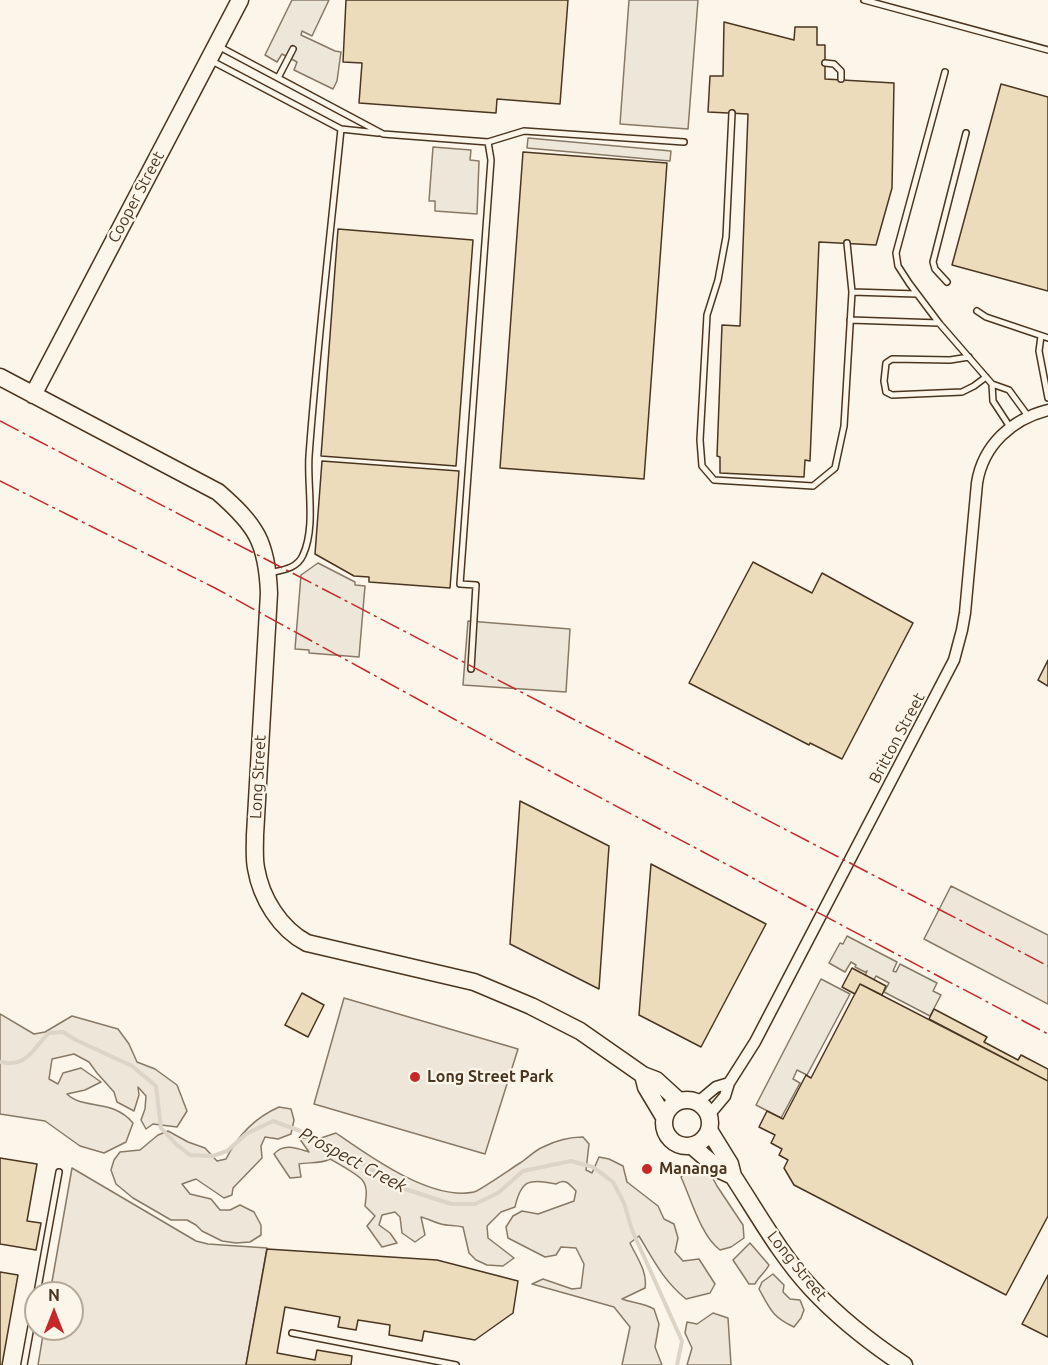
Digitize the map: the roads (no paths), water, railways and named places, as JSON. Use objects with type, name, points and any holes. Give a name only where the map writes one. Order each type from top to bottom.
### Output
[{"type":"street","name":"Cooper Street","points":[[33,394],[240,0]]},
{"type":"street","name":"Long Street","points":[[0,377],[218,492],[244,514],[257,534],[268,566],[269,593],[255,867],[262,891],[276,916],[296,937],[307,943],[474,982],[531,1006],[580,1031],[643,1075],[656,1080],[680,1101]]},
{"type":"street","name":"Britton Street","points":[[705,1116],[725,1096],[729,1083],[755,1042],[954,660],[964,622],[979,473],[994,443],[1010,427],[1028,416],[1048,410]]},
{"type":"street","points":[[643,1075],[646,1087],[664,1117]]},
{"type":"street","name":"Britton Street","points":[[705,1116],[716,1087],[729,1083]]},
{"type":"street","points":[[692,1100],[705,1116],[700,1143],[692,1146],[676,1144],[670,1139],[663,1125],[664,1117],[672,1105],[680,1101],[692,1100]]},
{"type":"street","name":"Long Street","points":[[705,1116],[730,1164],[733,1176],[782,1252],[811,1289],[844,1320],[881,1350],[904,1365]]},
{"type":"street","name":"Long Street","points":[[692,1146],[720,1170],[733,1176]]},
{"type":"lane","points":[[864,0],[1048,50]]},
{"type":"lane","points":[[278,78],[292,49]]},
{"type":"lane","points":[[213,52],[278,78],[383,134]]},
{"type":"lane","points":[[213,52],[341,129],[488,142],[524,131],[684,142]]},
{"type":"lane","points":[[825,63],[834,64],[841,71],[841,80]]},
{"type":"lane","points":[[945,72],[896,253],[898,266],[939,323],[992,384],[1009,390],[1028,416]]},
{"type":"lane","points":[[732,113],[726,237],[718,280],[707,315],[700,440],[702,466],[714,480],[813,486],[835,468],[844,426],[852,292],[847,243]]},
{"type":"lane","points":[[268,574],[298,564],[304,554],[310,523],[309,458],[341,129]]},
{"type":"lane","points":[[947,282],[935,269],[933,262],[966,133]]},
{"type":"lane","points":[[471,669],[476,585],[460,584],[491,160],[488,142]]},
{"type":"lane","points":[[852,292],[917,294]]},
{"type":"lane","points":[[977,311],[986,317],[1048,338]]},
{"type":"lane","points":[[850,320],[939,323]]},
{"type":"lane","points":[[1041,336],[1039,351],[1048,398]]},
{"type":"lane","points":[[969,357],[950,360],[892,359],[886,363],[884,381],[886,392],[892,395],[962,392],[986,377]]},
{"type":"lane","points":[[992,384],[993,401],[1010,427]]},
{"type":"lane","points":[[39,1281],[60,1172]]},
{"type":"lane","points":[[292,1333],[456,1365]]},
{"type":"lane","points":[[24,1365],[28,1341]]},
{"type":"waterway","name":"Prospect Creek","points":[[0,1062],[23,1060],[49,1033],[63,1032],[132,1066],[156,1086],[161,1128],[190,1155],[213,1156],[227,1151],[246,1134],[273,1121],[303,1132],[359,1161],[396,1186],[451,1204],[475,1204],[498,1193],[523,1171],[571,1161],[593,1167],[613,1182],[624,1203],[632,1230],[682,1341],[677,1365]]},
{"type":"place","name":"Long Street Park","points":[[415,1077]]},
{"type":"place","name":"Mananga","points":[[647,1169]]}]
